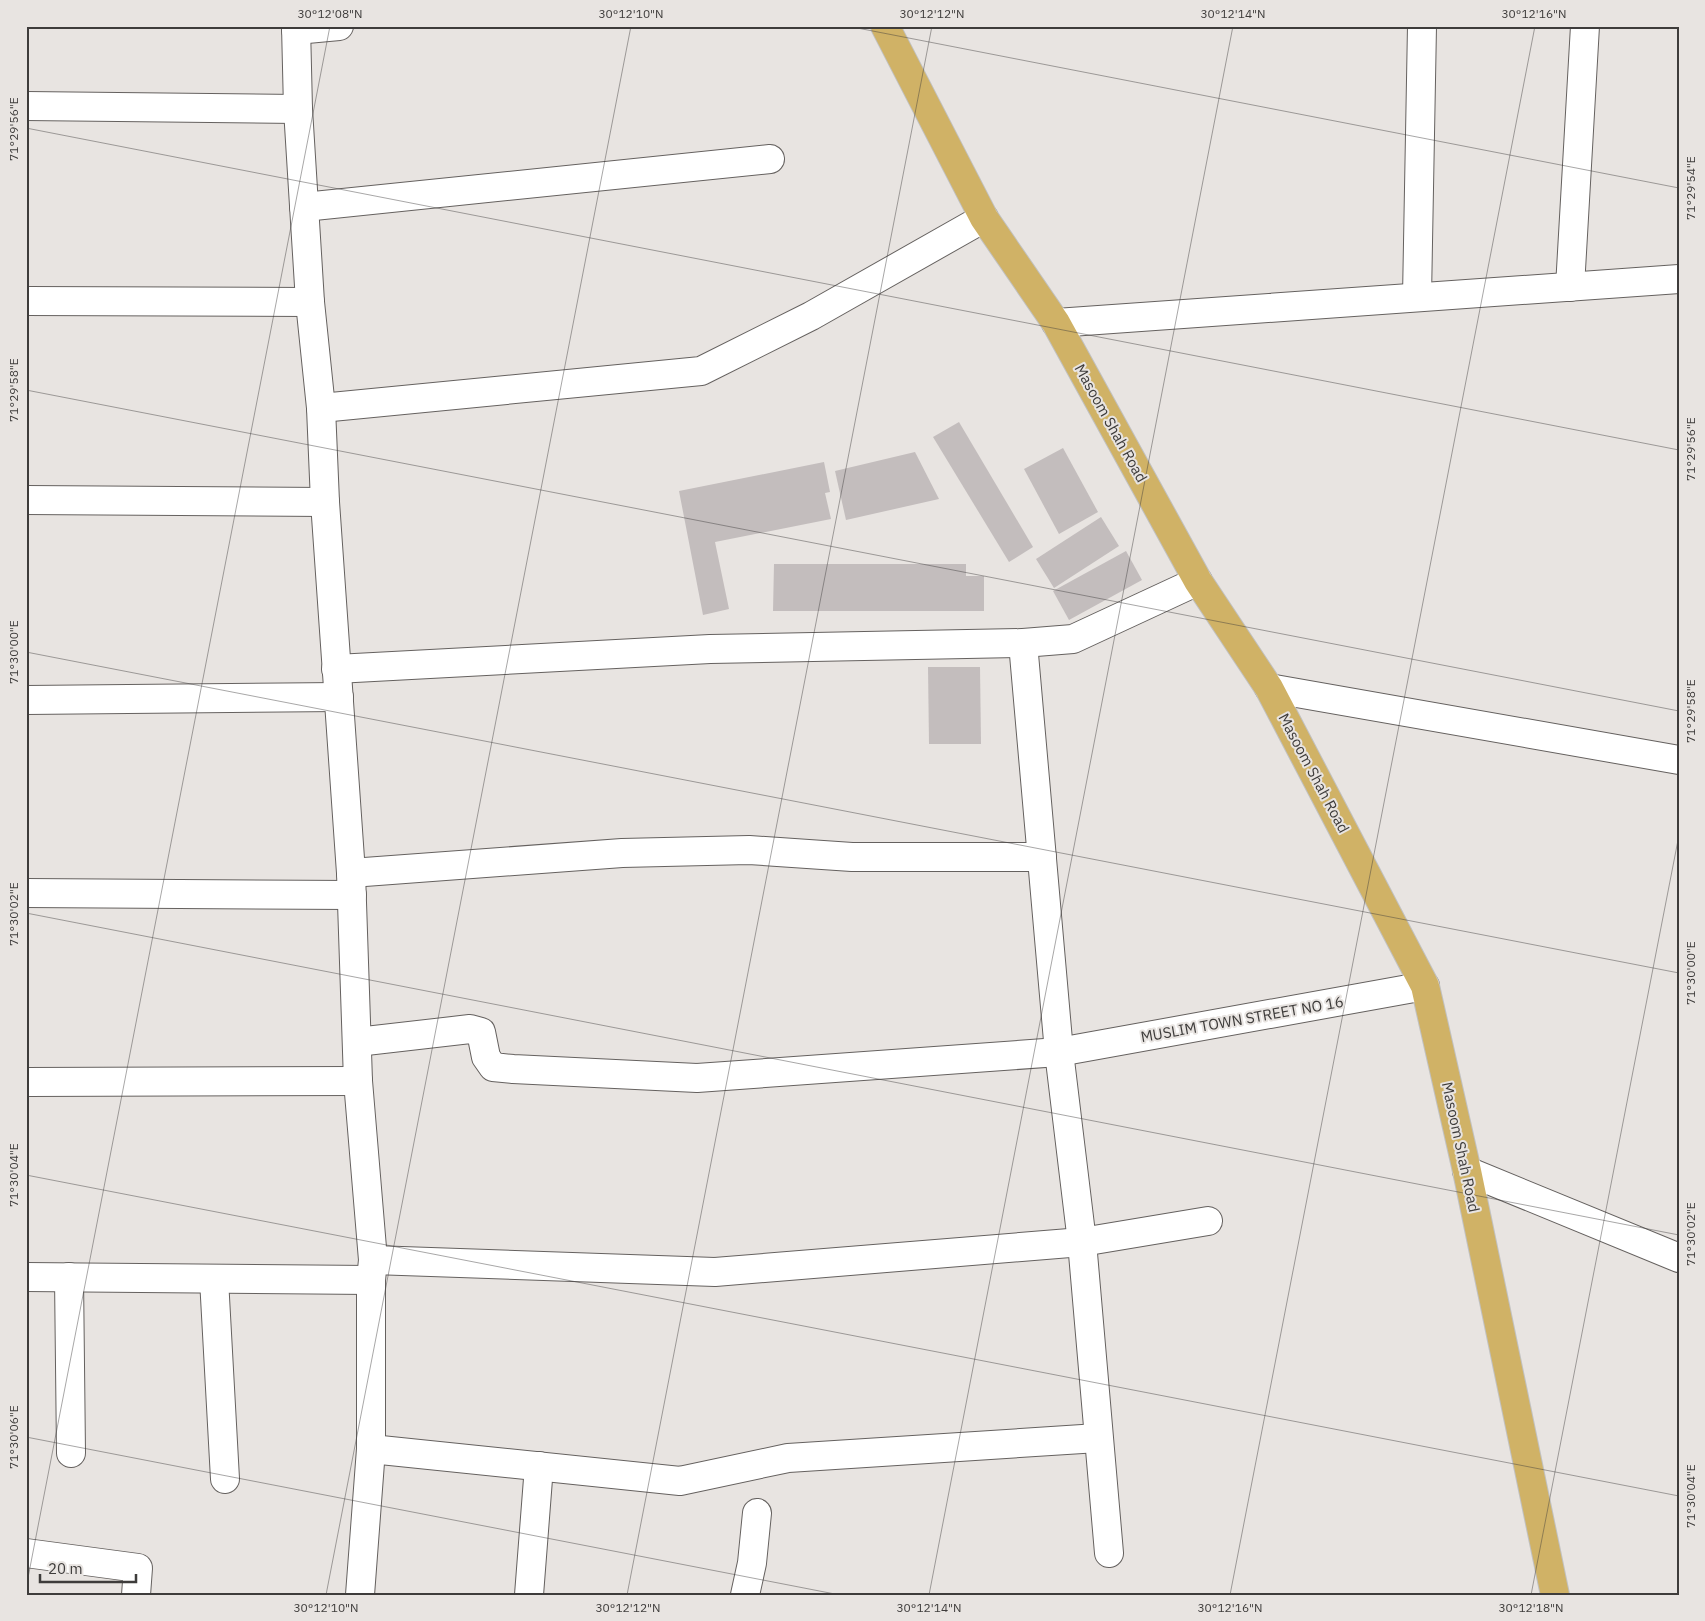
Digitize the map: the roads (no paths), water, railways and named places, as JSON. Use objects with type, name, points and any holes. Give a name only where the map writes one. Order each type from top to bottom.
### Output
[{"type":"main road","name":"Masoom Shah Road","points":[[885,26],[984,218],[1056,323],[1198,581],[1269,688],[1425,986],[1467,1171],[1556,1595]]},
{"type":"street","points":[[339,26],[296,28],[298,109],[310,302],[321,408],[325,502],[352,884],[358,1081],[372,1270],[371,1449],[360,1595]]},
{"type":"street","points":[[1417,298],[1422,26]]},
{"type":"street","points":[[1570,287],[1585,26]]},
{"type":"street","points":[[26,106],[298,109]]},
{"type":"street","points":[[304,207],[770,159]]},
{"type":"street","points":[[321,408],[701,371],[811,316],[984,218]]},
{"type":"street","points":[[1056,323],[1679,279]]},
{"type":"street","points":[[26,301],[310,302]]},
{"type":"street","points":[[26,500],[325,502]]},
{"type":"street","points":[[336,669],[710,649],[1022,643],[1073,639],[1198,581]]},
{"type":"street","points":[[1022,643],[1059,1052],[1082,1242],[1109,1553]]},
{"type":"street","points":[[1269,688],[1679,760]]},
{"type":"street","points":[[26,700],[339,697]]},
{"type":"street","points":[[26,893],[352,884],[641,852],[749,850],[852,857],[1042,857]]},
{"type":"street","name":"MUSLIM TOWN STREET NO 16","points":[[357,1042],[470,1028],[480,1032],[486,1056],[493,1066],[514,1070],[697,1078],[1059,1052],[1425,986]]},
{"type":"street","points":[[26,1082],[358,1081]]},
{"type":"street","points":[[1467,1171],[1679,1258]]},
{"type":"street","points":[[26,1276],[214,1279],[372,1270],[715,1272],[1082,1242],[1208,1221]]},
{"type":"street","points":[[69,1277],[71,1453]]},
{"type":"street","points":[[214,1279],[224,1479]]},
{"type":"street","points":[[371,1449],[680,1480],[788,1458],[1098,1438]]},
{"type":"street","points":[[529,1595],[539,1466]]},
{"type":"street","points":[[745,1595],[752,1563],[757,1513]]},
{"type":"street","points":[[26,1553],[138,1568],[136,1595]]}]
